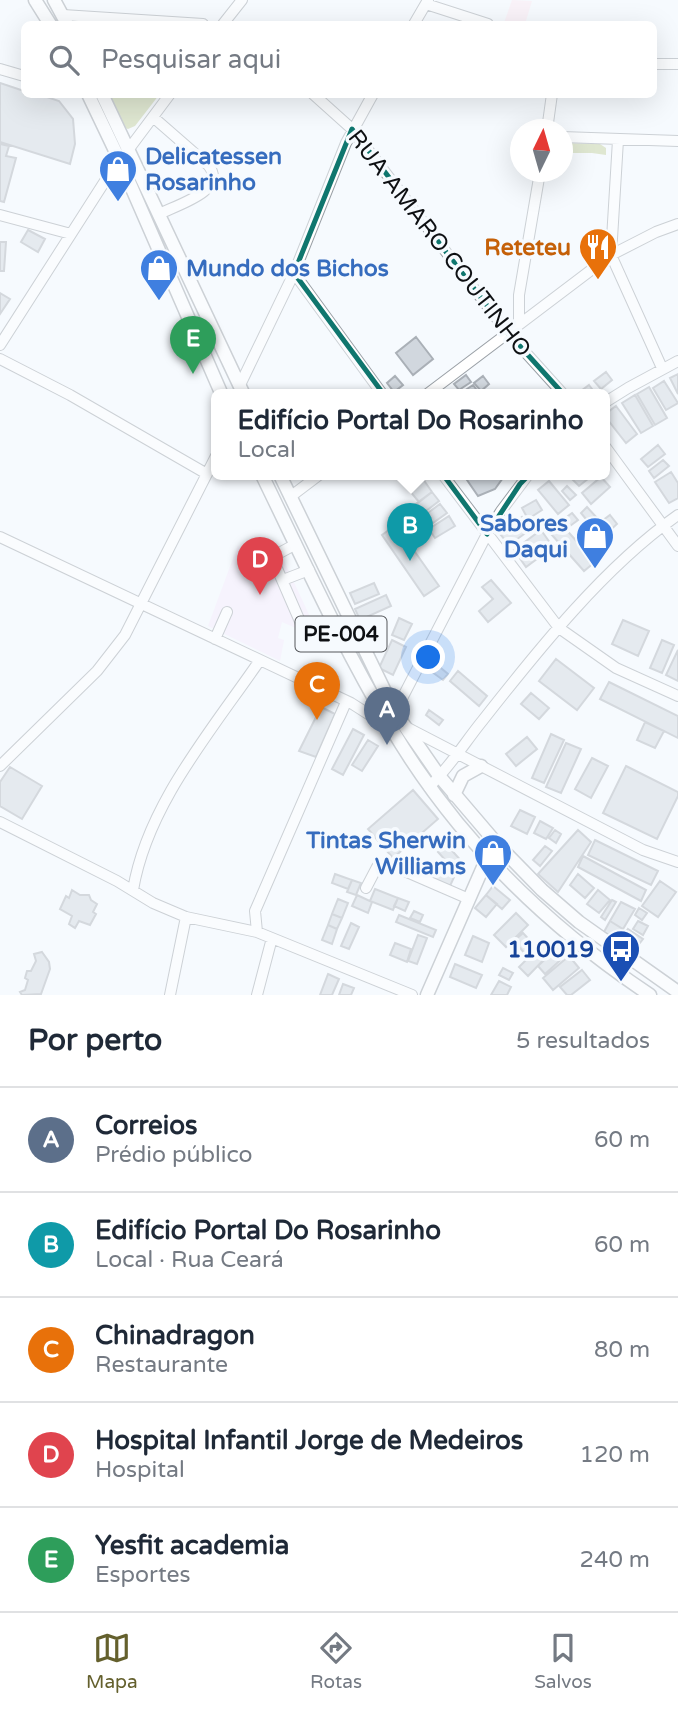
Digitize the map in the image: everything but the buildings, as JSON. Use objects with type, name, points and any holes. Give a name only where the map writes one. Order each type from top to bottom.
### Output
[{"type":"main road","points":[[35,0],[48,21]]},
{"type":"main road","points":[[54,0],[65,20]]},
{"type":"main road","points":[[90,98],[219,389]]},
{"type":"main road","points":[[104,98],[242,389]]},
{"type":"main road","name":"PE-004","points":[[264,480],[369,690],[397,727],[498,845],[560,906],[678,992]]},
{"type":"main road","name":"PE-004","points":[[282,480],[395,712],[397,727],[429,787],[487,858],[571,937],[650,995]]},
{"type":"main road","points":[[454,795],[463,776],[481,766]]},
{"type":"main road","points":[[427,995],[487,858]]},
{"type":"street","points":[[225,21],[242,0]]},
{"type":"street","points":[[416,21],[428,2],[480,21]]},
{"type":"street","points":[[65,20],[100,21]]},
{"type":"street","points":[[657,64],[678,64]]},
{"type":"street","points":[[0,69],[21,75]]},
{"type":"street","points":[[0,345],[128,149],[167,98]]},
{"type":"street","name":"RUA AMARO COUTINHO","points":[[317,98],[352,130],[508,333],[559,389]]},
{"type":"street","points":[[242,389],[352,130],[371,98]]},
{"type":"street","points":[[549,119],[551,98]]},
{"type":"street","points":[[153,117],[208,165],[214,178],[206,191],[159,214]]},
{"type":"street","points":[[573,138],[678,141]]},
{"type":"street","points":[[618,140],[611,255],[662,368]]},
{"type":"street","points":[[519,323],[519,295],[538,182]]},
{"type":"street","points":[[0,215],[71,234]]},
{"type":"street","points":[[434,389],[611,255],[678,224]]},
{"type":"street","points":[[293,273],[379,389]]},
{"type":"street","points":[[0,359],[71,395],[207,474]]},
{"type":"street","points":[[610,399],[678,361]]},
{"type":"street","points":[[610,453],[678,547]]},
{"type":"street","points":[[0,766],[97,671],[125,635],[211,466]]},
{"type":"street","points":[[290,497],[312,480]]},
{"type":"street","points":[[447,480],[559,628],[616,668],[678,696]]},
{"type":"street","points":[[395,712],[487,534],[524,480]]},
{"type":"street","points":[[429,787],[440,777],[559,628],[606,576],[662,526],[678,516]]},
{"type":"street","points":[[0,537],[457,754],[643,850],[677,860]]},
{"type":"street","points":[[296,544],[272,558],[302,626]]},
{"type":"street","points":[[283,580],[309,570]]},
{"type":"street","points":[[215,639],[227,612]]},
{"type":"street","points":[[133,890],[137,868],[149,834],[167,799],[260,660]]},
{"type":"street","points":[[238,927],[255,911],[348,703],[369,690]]},
{"type":"street","points":[[0,822],[186,917],[257,932],[412,995]]},
{"type":"street","points":[[366,888],[377,867],[386,863],[469,900]]},
{"type":"street","points":[[117,881],[137,868]]},
{"type":"street","points":[[255,911],[257,932]]},
{"type":"street","points":[[170,995],[186,917]]},
{"type":"street","points":[[257,995],[272,938]]},
{"type":"highlighted area","points":[[352,129],[508,333],[585,418],[520,484],[487,534],[294,273]]},
{"type":"shaded area","points":[[512,0],[532,1],[526,21],[505,21]]},
{"type":"shaded area","points":[[238,545],[249,564],[278,548],[319,636],[282,622],[278,638],[284,640],[280,661],[208,626]]},
{"type":"green space","points":[[108,98],[157,98],[135,126],[128,129],[123,127]]},
{"type":"green space","points":[[573,143],[600,144],[606,148],[606,155],[573,153]]},
{"type":"place","name":"Delicatessen Rosarinho","points":[[118,203]]},
{"type":"place","name":"Reteteu","points":[[598,281]]},
{"type":"place","name":"Mundo dos Bichos","points":[[159,302]]},
{"type":"place","name":"Yesfit academia","points":[[193,374]]},
{"type":"place","name":"Edifício Portal Do Rosarinho","points":[[410,561]]},
{"type":"place","name":"Sabores Daqui","points":[[595,570]]},
{"type":"place","name":"Hospital Infantil Jorge de Medeiros","points":[[260,595]]},
{"type":"place","name":"Chinadragon","points":[[317,720]]},
{"type":"place","name":"Correios","points":[[387,745]]},
{"type":"place","name":"Tintas Sherwin Williams","points":[[493,887]]},
{"type":"place","name":"110019","points":[[621,983]]}]
